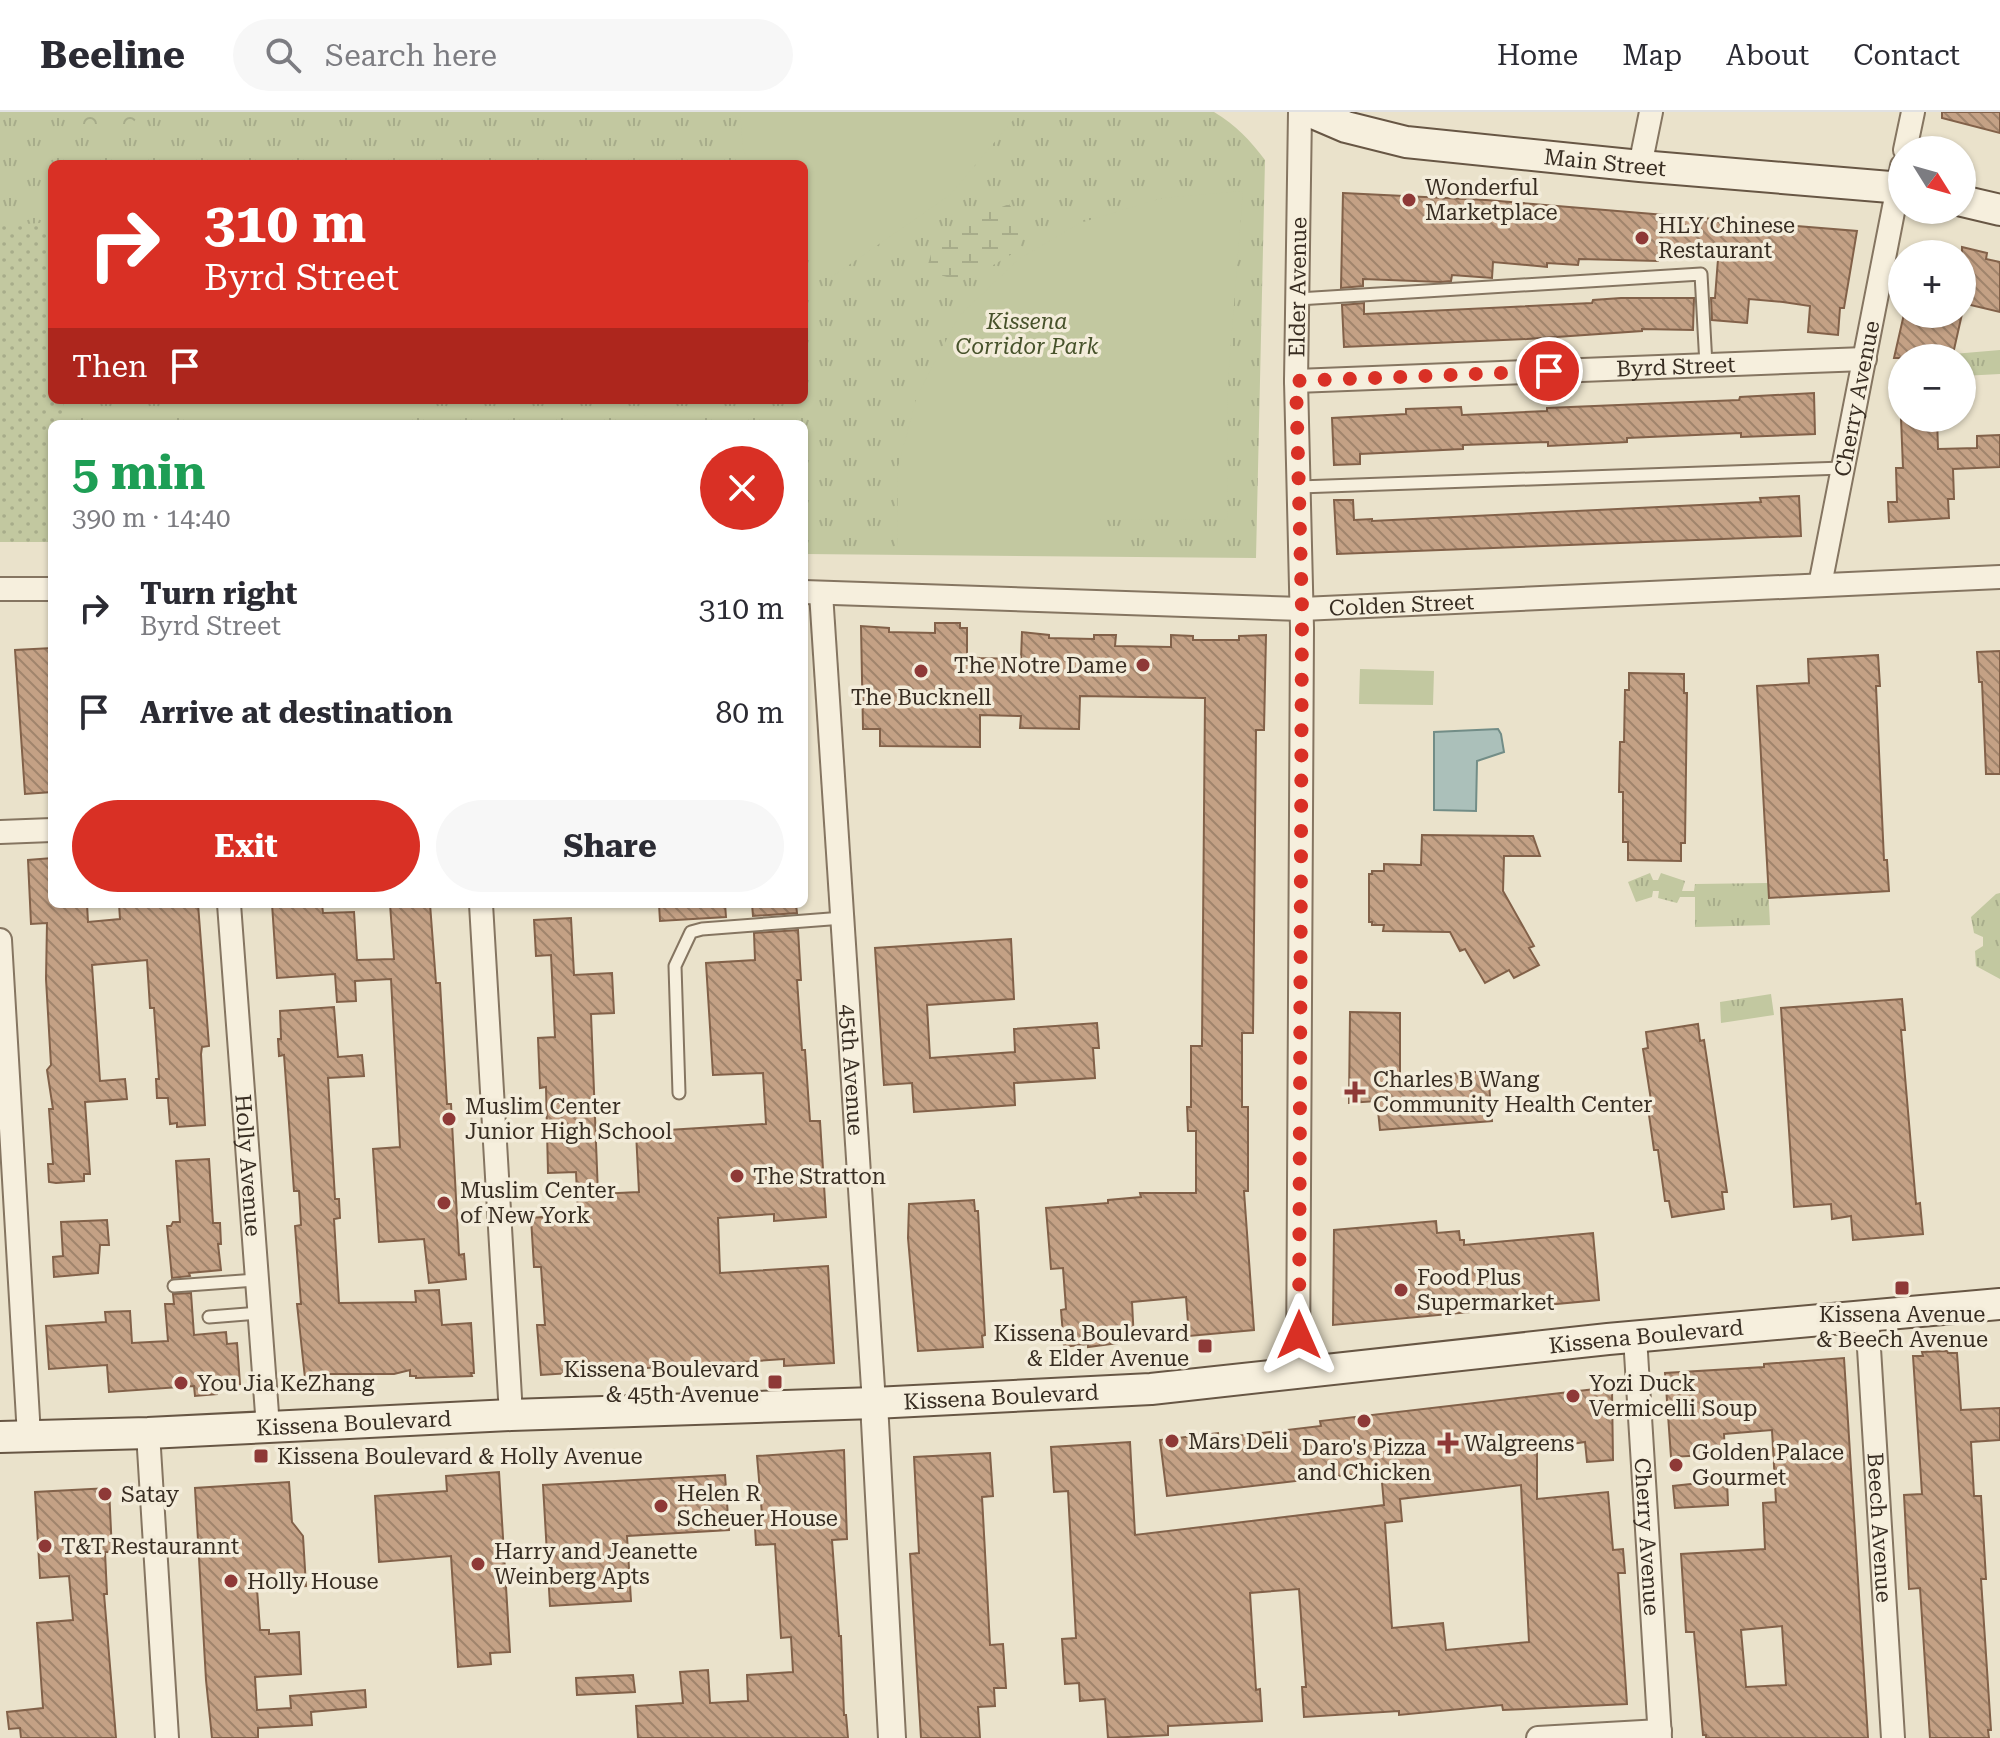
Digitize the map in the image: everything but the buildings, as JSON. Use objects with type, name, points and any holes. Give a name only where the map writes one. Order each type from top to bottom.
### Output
[{"type":"main road","name":"Main Street","points":[[1311,112],[1346,127],[1406,142],[1640,166],[1888,179]]},
{"type":"main road","points":[[1976,204],[2000,210]]},
{"type":"main road","name":"Kissena Boulevard","points":[[14,1436],[874,1403],[1151,1389],[1635,1337],[2000,1304]]},
{"type":"street","name":"Elder Avenue","points":[[1298,1373],[1302,609],[1296,381],[1300,112]]},
{"type":"street","points":[[1640,166],[1651,112]]},
{"type":"street","points":[[1908,136],[1913,112]]},
{"type":"street","name":"Cherry Avenue","points":[[1820,585],[1892,224]]},
{"type":"street","name":"Byrd Street","points":[[1296,381],[1865,359]]},
{"type":"street","name":"Colden Street","points":[[812,592],[1302,609],[2000,577]]},
{"type":"street","points":[[0,589],[48,589]]},
{"type":"street","name":"45th Avenue","points":[[812,592],[843,918],[892,1738]]},
{"type":"street","points":[[0,832],[48,830]]},
{"type":"street","name":"Holly Avenue","points":[[229,908],[268,1427]]},
{"type":"street","points":[[481,908],[511,1415]]},
{"type":"street","points":[[0,940],[14,1436]]},
{"type":"street","name":"Beech Avenue","points":[[1867,1316],[1893,1738]]},
{"type":"street","name":"Cherry Avenue","points":[[1635,1337],[1660,1734]]},
{"type":"street","points":[[148,1433],[167,1738]]},
{"type":"street","points":[[1538,1738],[1660,1734]]},
{"type":"lane","points":[[1298,299],[1701,274],[1706,365]]},
{"type":"lane","points":[[1299,487],[1843,468]]},
{"type":"lane","points":[[679,1093],[675,966],[691,932],[843,918]]},
{"type":"lane","points":[[174,1286],[257,1280]]},
{"type":"lane","points":[[209,1317],[260,1313]]},
{"type":"green space","name":"Kissena Corridor Park","points":[[0,112],[1214,112],[1242,133],[1265,160],[1256,558],[808,554],[808,420],[48,420],[48,542],[0,542]]},
{"type":"green space","points":[[71,112],[142,112],[127,130],[89,131]]},
{"type":"green space","points":[[740,112],[1020,112],[950,195],[830,278],[808,256],[808,160],[748,160],[743,149]]},
{"type":"green space","points":[[1243,191],[1228,380],[1227,519],[1098,520],[1098,548],[897,548],[898,467],[917,396],[959,316],[1019,259],[1080,223],[1162,198]]},
{"type":"green space","points":[[1009,204],[1019,219],[1016,223],[1021,243],[1019,250],[983,271],[954,279],[926,271],[932,251],[947,238],[967,228],[979,216]]},
{"type":"green space","points":[[48,222],[48,404],[63,404],[64,420],[48,420],[48,542],[0,542],[0,226]]},
{"type":"green space","points":[[2000,350],[2000,374],[1976,375],[1976,352]]},
{"type":"green space","points":[[186,404],[401,404],[401,420],[186,420]]},
{"type":"green space","points":[[702,414],[703,420],[644,420],[644,416]]},
{"type":"green space","points":[[110,416],[174,416],[174,420],[110,420]]},
{"type":"green space","points":[[1360,669],[1434,671],[1433,705],[1359,704]]},
{"type":"green space","points":[[1650,873],[1653,880],[1658,880],[1661,873],[1685,881],[1682,891],[1694,891],[1695,884],[1768,883],[1770,925],[1695,927],[1695,897],[1680,897],[1677,903],[1658,898],[1659,891],[1653,891],[1652,897],[1636,902],[1628,882]]},
{"type":"green space","points":[[2000,893],[2000,979],[1976,966],[1975,951],[1983,946],[1983,937],[1974,933],[1971,917]]},
{"type":"green space","points":[[1771,994],[1774,1015],[1721,1023],[1720,1002]]},
{"type":"water","points":[[1498,729],[1504,752],[1477,761],[1476,811],[1434,810],[1434,732]]},
{"type":"place","name":"Wonderful Marketplace","points":[[1409,200]]},
{"type":"place","name":"HLY Chinese Restaurant","points":[[1642,238]]},
{"type":"place","name":"The Notre Dame","points":[[1143,665]]},
{"type":"place","name":"The Bucknell","points":[[921,671]]},
{"type":"place","name":"Charles B Wang Community Health Center","points":[[1355,1092]]},
{"type":"place","name":"Muslim Center Junior High School","points":[[449,1119]]},
{"type":"place","name":"The Stratton","points":[[737,1176]]},
{"type":"place","name":"Muslim Center of New York","points":[[444,1203]]},
{"type":"place","name":"Kissena Avenue & Beech Avenue","points":[[1902,1288]]},
{"type":"place","name":"Food Plus Supermarket","points":[[1401,1290]]},
{"type":"place","name":"Kissena Boulevard & Elder Avenue","points":[[1205,1346]]},
{"type":"place","name":"Kissena Boulevard & 45th Avenue","points":[[775,1382]]},
{"type":"place","name":"You Jia KeZhang","points":[[181,1383]]},
{"type":"place","name":"Yozi Duck Vermicelli Soup","points":[[1573,1396]]},
{"type":"place","name":"Daro's Pizza and Chicken","points":[[1364,1421]]},
{"type":"place","name":"Mars Deli","points":[[1172,1441]]},
{"type":"place","name":"Walgreens","points":[[1448,1443]]},
{"type":"place","name":"Kissena Boulevard & Holly Avenue","points":[[261,1456]]},
{"type":"place","name":"Golden Palace Gourmet","points":[[1676,1465]]},
{"type":"place","name":"Satay","points":[[105,1494]]},
{"type":"place","name":"Helen R Scheuer House","points":[[661,1506]]},
{"type":"place","name":"T&T Restaurannt","points":[[45,1546]]},
{"type":"place","name":"Harry and Jeanette Weinberg Apts","points":[[478,1564]]},
{"type":"place","name":"Holly House","points":[[231,1581]]},
{"type":"route","points":[[1299,1335],[1302,609],[1296,381],[1549,371]]}]
